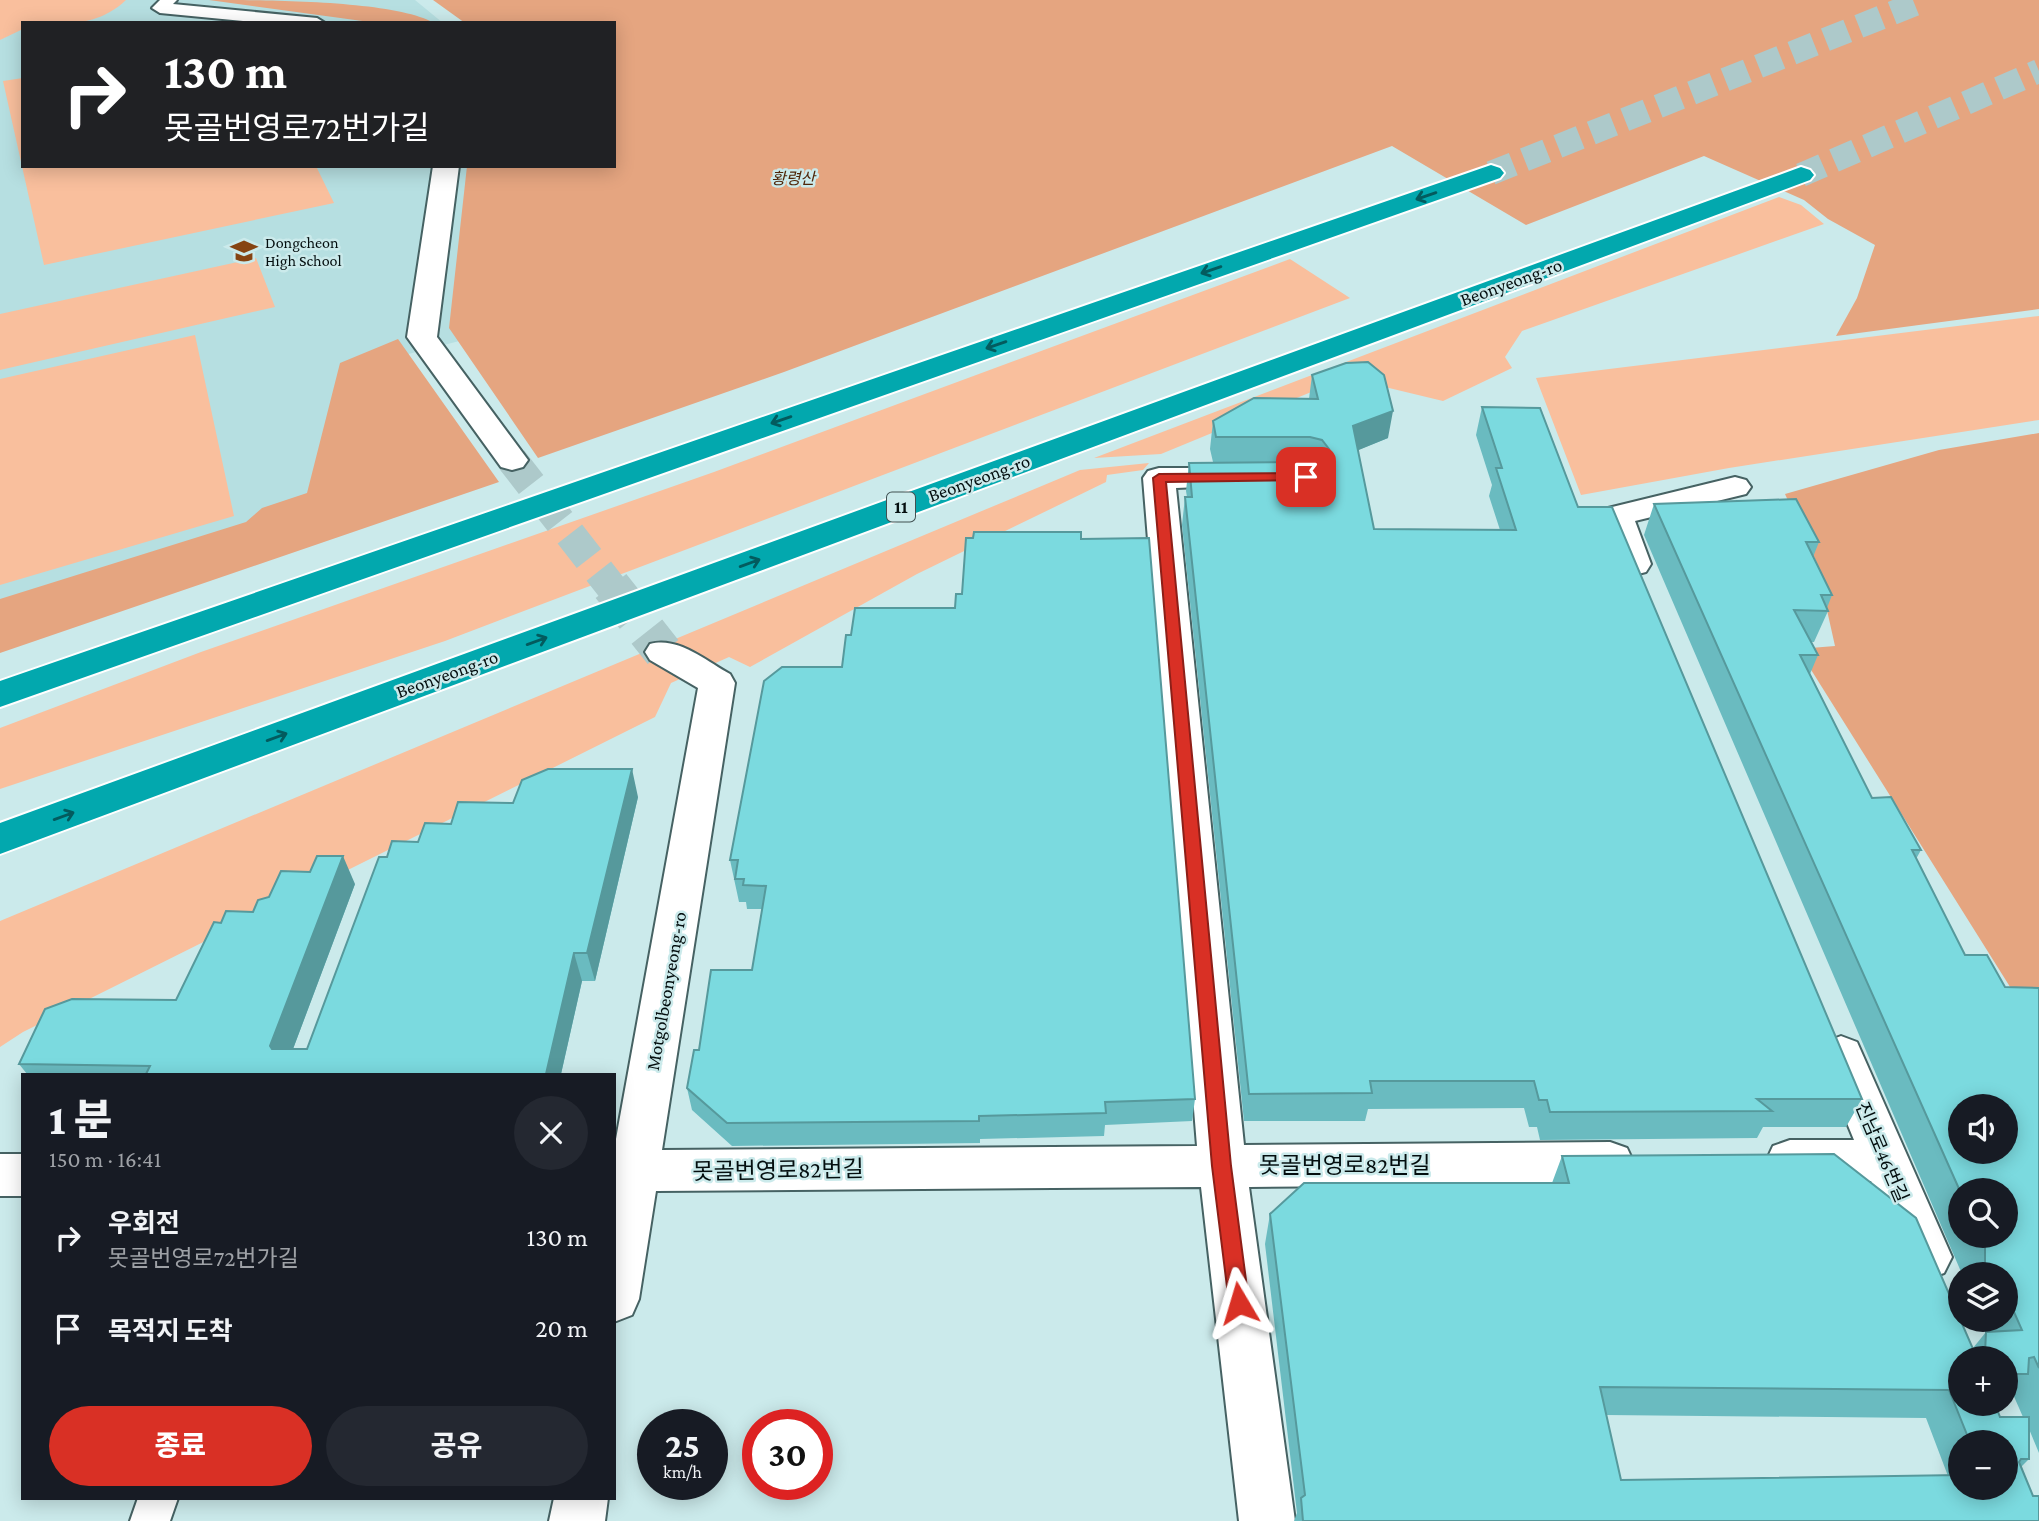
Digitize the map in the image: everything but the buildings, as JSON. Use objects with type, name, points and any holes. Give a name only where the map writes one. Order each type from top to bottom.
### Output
[{"type":"highway","points":[[0,694],[1491,173]]},
{"type":"highway","name":"Beonyeong-ro","points":[[0,839],[1801,175]]},
{"type":"street","points":[[446,168],[422,337],[512,460]]},
{"type":"street","points":[[1267,1521],[1222,1166],[1159,478],[1280,477]]},
{"type":"street","points":[[1650,601],[1616,516],[1735,488]]},
{"type":"street","name":"Motgolbeonyeong-ro","points":[[616,1276],[625,1171],[718,683],[663,652]]},
{"type":"street","name":"진남로46번길","points":[[1827,1020],[1943,1296]]},
{"type":"street","points":[[1747,1161],[1886,1160]]},
{"type":"street","name":"못골번영로82번길","points":[[625,1171],[1651,1162]]},
{"type":"street","points":[[0,1175],[21,1175]]},
{"type":"street","points":[[577,1521],[581,1500]]},
{"type":"lane","points":[[169,0],[160,8],[296,21]]},
{"type":"lane","points":[[150,1521],[157,1500]]},
{"type":"shaded area","name":"Dongcheon High School","points":[[0,0],[415,0],[441,21],[21,21],[21,168],[495,168],[479,336],[369,364],[355,496],[0,605]]},
{"type":"shaded area","points":[[0,0],[126,0],[102,16],[90,20],[21,21],[21,30],[0,40]]},
{"type":"shaded area","points":[[21,78],[21,162],[3,81]]},
{"type":"shaded area","points":[[22,168],[317,168],[334,203],[44,265]]},
{"type":"shaded area","points":[[1779,197],[1801,205],[1824,224],[1522,331],[1505,357],[1512,368],[1443,401],[1360,381],[1338,381],[1161,454],[1094,458]]},
{"type":"shaded area","points":[[256,258],[275,307],[0,370],[0,314]]},
{"type":"shaded area","points":[[1290,259],[1350,298],[445,641],[0,789],[0,728],[201,652],[714,472]]},
{"type":"shaded area","points":[[2039,316],[2039,420],[1729,468],[1581,495],[1536,378]]},
{"type":"shaded area","points":[[195,335],[234,516],[0,585],[0,379]]},
{"type":"shaded area","points":[[1149,463],[1143,470],[1107,475],[1106,482],[917,574],[750,667],[729,657],[671,683],[655,717],[23,1032],[0,1047],[0,921],[1080,470]]},
{"type":"green space","points":[[209,0],[293,1],[360,6],[415,15],[429,21],[362,21]]},
{"type":"green space","name":"황령산","points":[[433,0],[2039,0],[2039,309],[1836,336],[1857,298],[1875,245],[1828,219],[1804,200],[1704,156],[1526,225],[1392,146],[784,372],[538,458],[449,328],[467,168],[616,168],[616,21],[462,21]]},
{"type":"green space","points":[[398,339],[499,482],[0,653],[0,599],[246,522],[262,508],[307,493],[340,363]]},
{"type":"green space","points":[[2039,433],[2039,1009],[2017,998],[1798,649],[1835,646],[1816,561],[1785,494],[1939,450]]},
{"type":"tunnel","points":[[1491,173],[1925,0]]},
{"type":"tunnel","points":[[1801,175],[2039,71]]},
{"type":"tunnel","points":[[512,460],[612,588]]},
{"type":"tunnel","points":[[611,586],[663,652]]},
{"type":"place","name":"Dongcheon High School","points":[[244,251]]},
{"type":"route","points":[[1239,1303],[1207,1013],[1159,478],[1306,477]]}]
